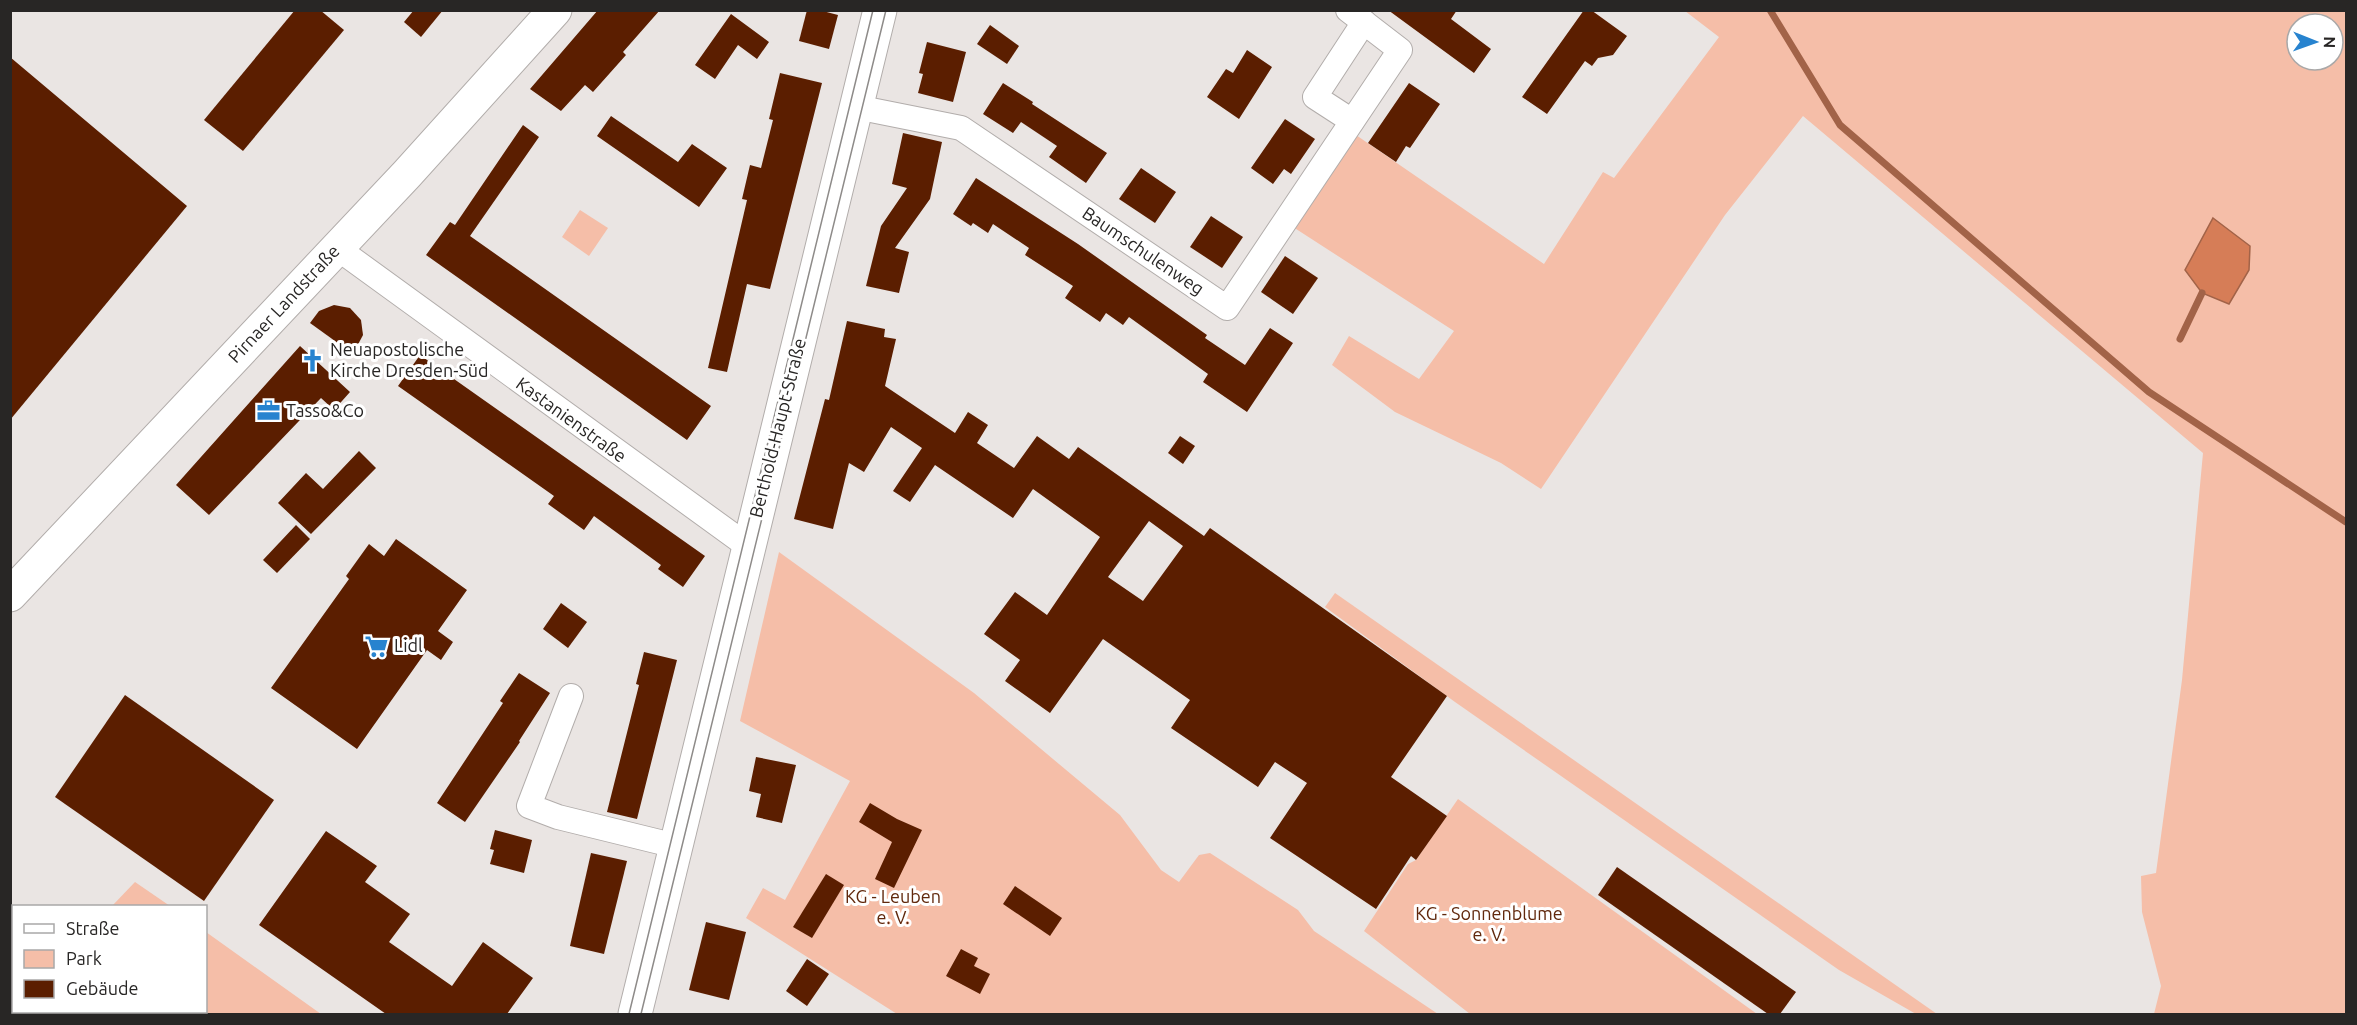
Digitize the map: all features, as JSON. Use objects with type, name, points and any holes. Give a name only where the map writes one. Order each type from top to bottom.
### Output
[{"type":"street","name":"Pirnaer Landstraße","points":[[10,595],[407,174],[555,10]]},
{"type":"street","name":"Berthold-Haupt-Straße","points":[[635,1014],[880,10]]},
{"type":"street","name":"Baumschulenweg","points":[[856,107],[961,128],[1227,308],[1400,50],[1356,16],[1315,97],[1352,121]]},
{"type":"street","name":"Kastanienstraße","points":[[337,248],[749,547]]},
{"type":"street","points":[[571,696],[529,806],[558,817],[676,846]]},
{"type":"green space","points":[[1685,11],[2346,11],[2346,1014],[2154,1014],[2161,986],[2142,912],[2141,876],[2156,873],[2182,680],[2203,453],[1803,116],[1725,215],[1541,489],[1501,463],[1395,412],[1332,365],[1349,336],[1419,379],[1454,331],[1293,227],[1356,135],[1544,264],[1603,172],[1614,178],[1719,37]]},
{"type":"green space","points":[[580,210],[608,228],[589,256],[562,237]]},
{"type":"green space","name":"KG - Leuben e. V.","points":[[779,552],[974,693],[1120,815],[1161,870],[1179,882],[1199,855],[1210,853],[1298,910],[1314,931],[1438,1014],[897,1014],[746,918],[763,888],[785,900],[850,781],[740,721]]},
{"type":"green space","points":[[1335,593],[1937,1014],[1916,1014],[1839,970],[1455,702],[1325,607]]},
{"type":"green space","name":"KG - Sonnenblume e. V.","points":[[1458,799],[1757,1014],[1470,1014],[1364,931],[1408,864],[1416,860]]},
{"type":"green space","points":[[135,882],[169,905],[113,905]]},
{"type":"green space","points":[[207,933],[321,1014],[55,1013],[207,1013]]},
{"type":"shaded area","points":[[2213,218],[2250,246],[2249,270],[2229,304],[2202,293],[2185,270]]},
{"type":"building","points":[[295,10],[320,10],[344,30],[243,151],[204,120]]},
{"type":"building","points":[[414,10],[443,10],[421,37],[404,22]]},
{"type":"building","points":[[598,10],[660,10],[623,52],[626,55],[593,92],[585,85],[561,111],[530,89]]},
{"type":"building","points":[[807,10],[819,10],[838,15],[829,49],[799,41]]},
{"type":"building","points":[[1388,10],[1457,10],[1451,19],[1491,49],[1474,73]]},
{"type":"building","points":[[1584,10],[1591,10],[1627,36],[1613,55],[1598,58],[1592,66],[1585,61],[1547,114],[1522,97]]},
{"type":"building","points":[[731,14],[769,42],[757,59],[738,45],[715,79],[695,65]]},
{"type":"building","points":[[990,25],[1019,46],[1007,64],[977,44]]},
{"type":"building","points":[[927,42],[966,52],[953,102],[918,93],[923,74],[919,73]]},
{"type":"building","points":[[1247,50],[1272,67],[1239,119],[1207,97],[1226,69],[1233,73]]},
{"type":"building","points":[[10,57],[187,206],[10,420]]},
{"type":"building","points":[[780,73],[822,83],[770,289],[747,284],[727,372],[708,368],[747,200],[742,199],[750,165],[761,168],[773,120],[769,119]]},
{"type":"building","points":[[1003,83],[1107,153],[1086,183],[1049,157],[1057,146],[1021,122],[1013,133],[983,114]]},
{"type":"building","points":[[1409,83],[1440,104],[1410,148],[1406,146],[1396,162],[1368,143]]},
{"type":"building","points":[[611,116],[678,162],[692,144],[727,168],[699,207],[597,136]]},
{"type":"building","points":[[1285,119],[1315,139],[1291,174],[1284,169],[1273,184],[1251,168]]},
{"type":"building","points":[[523,125],[539,137],[470,236],[711,406],[687,440],[426,255],[450,222],[455,225]]},
{"type":"building","points":[[903,133],[942,142],[930,199],[895,248],[909,252],[899,293],[866,286],[881,226],[907,188],[892,184]]},
{"type":"building","points":[[1141,168],[1176,192],[1155,223],[1119,199]]},
{"type":"building","points":[[976,178],[1078,244],[1207,335],[1205,338],[1245,365],[1270,328],[1293,343],[1247,412],[1203,382],[1208,374],[1129,317],[1123,325],[1106,313],[1100,322],[1065,298],[1073,286],[1025,255],[1029,248],[993,224],[988,233],[973,223],[971,226],[953,214]]},
{"type":"building","points":[[1211,216],[1243,237],[1222,268],[1190,247]]},
{"type":"building","points":[[1285,256],[1318,278],[1293,314],[1261,292]]},
{"type":"building","points":[[334,305],[350,308],[361,320],[363,335],[353,354],[310,323],[319,311]]},
{"type":"building","points":[[847,321],[885,329],[884,337],[896,339],[885,386],[955,433],[968,412],[988,425],[977,443],[1014,468],[1037,436],[1069,459],[1078,447],[1204,536],[1210,528],[1447,696],[1391,777],[1447,816],[1416,860],[1411,856],[1376,909],[1270,838],[1307,783],[1275,762],[1258,787],[1171,728],[1190,700],[1103,639],[1050,713],[1005,681],[1020,660],[984,634],[1015,592],[1047,615],[1100,537],[1033,489],[1013,518],[935,465],[910,502],[893,491],[922,448],[891,427],[864,472],[849,463],[833,529],[794,519],[825,399],[829,400]],"holes":[[[1149,521],[1183,546],[1143,601],[1108,577]]]},
{"type":"building","points":[[300,346],[350,392],[334,410],[321,398],[209,515],[176,485]]},
{"type":"building","points":[[420,355],[705,556],[683,587],[658,569],[661,565],[594,516],[584,530],[548,504],[554,496],[398,386]]},
{"type":"building","points":[[1180,436],[1195,446],[1183,464],[1168,453]]},
{"type":"building","points":[[359,451],[376,468],[311,534],[278,503],[306,473],[323,489]]},
{"type":"building","points":[[296,525],[310,539],[277,573],[263,560]]},
{"type":"building","name":"Lidl","points":[[396,539],[467,590],[438,631],[453,642],[441,660],[427,650],[357,749],[271,688],[349,579],[346,576],[369,544],[384,556]]},
{"type":"building","points":[[561,603],[587,622],[568,648],[543,629]]},
{"type":"building","points":[[644,652],[677,660],[637,819],[607,812],[639,685],[636,684]]},
{"type":"building","points":[[519,673],[550,693],[520,742],[465,822],[437,803],[503,703],[500,701]]},
{"type":"building","points":[[125,695],[274,800],[204,901],[55,797]]},
{"type":"building","points":[[756,757],[796,765],[782,823],[756,817],[761,794],[749,791]]},
{"type":"building","points":[[870,803],[922,830],[894,888],[875,879],[892,842],[859,822]]},
{"type":"building","points":[[495,830],[532,840],[524,873],[490,864],[494,850],[490,849]]},
{"type":"building","points":[[326,831],[377,866],[365,882],[410,914],[389,942],[452,986],[483,942],[533,978],[507,1014],[386,1014],[259,925]]},
{"type":"building","points":[[591,853],[627,861],[604,954],[570,946]]},
{"type":"building","points":[[1617,867],[1796,992],[1780,1014],[1768,1014],[1598,895]]},
{"type":"building","points":[[826,874],[844,885],[812,938],[793,927]]},
{"type":"building","points":[[1015,886],[1062,918],[1050,936],[1003,904]]},
{"type":"building","points":[[706,922],[746,932],[729,1000],[689,990]]},
{"type":"building","points":[[961,949],[978,958],[974,966],[990,974],[980,994],[946,976]]},
{"type":"building","points":[[807,959],[829,974],[807,1006],[786,991]]},
{"type":"waterway","points":[[1770,10],[1840,125],[2149,392],[2346,522]]},
{"type":"waterway","points":[[2180,339],[2202,293]]},
{"type":"tram line","points":[[629,1014],[873,10]]},
{"type":"tram line","points":[[641,1014],[886,10]]},
{"type":"place","name":"Neuapostolische Kirche Dresden-Süd","points":[[312,360]]},
{"type":"place","name":"Tasso&Co","points":[[268,411]]},
{"type":"place","name":"Lidl","points":[[376,646]]}]
